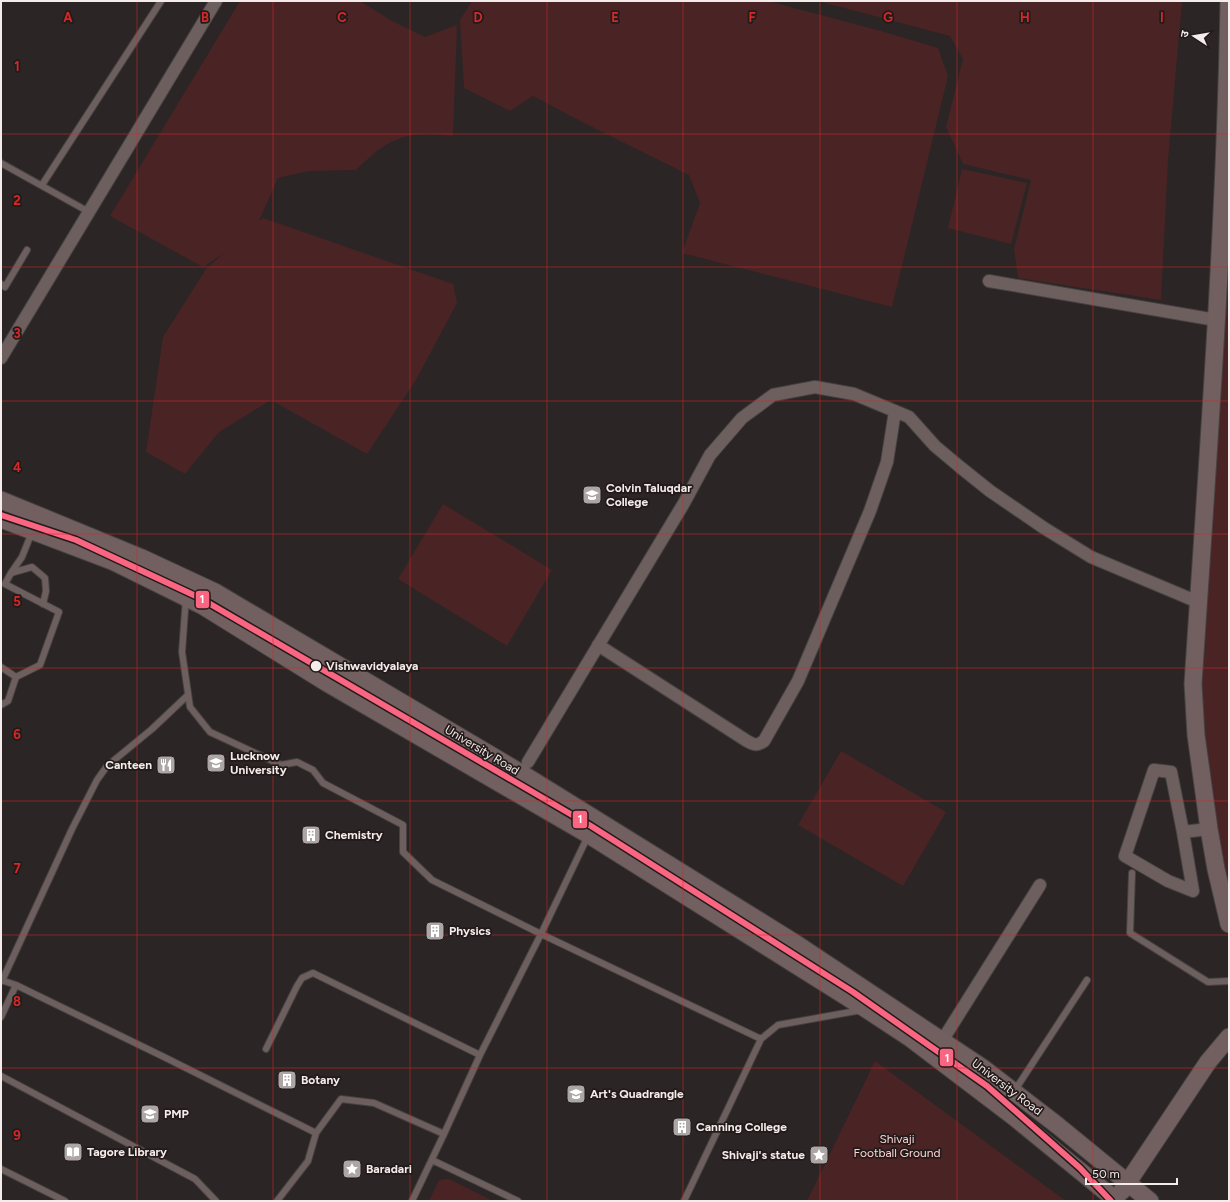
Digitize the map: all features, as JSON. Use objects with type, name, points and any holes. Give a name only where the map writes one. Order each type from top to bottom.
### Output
[{"type":"main road","points":[[1229,1],[1227,107],[1216,320],[1193,684],[1196,735],[1209,828],[1216,869],[1229,924]]},
{"type":"main road","name":"University Road","points":[[1,500],[142,558],[215,592],[525,767],[795,943],[910,1038],[1117,1200]]},
{"type":"main road","name":"University Road","points":[[1,518],[112,561],[203,606],[327,683],[589,835],[876,1009],[942,1041],[983,1068],[1150,1201]]},
{"type":"main road","points":[[1117,1200],[1208,1062],[1229,1037]]},
{"type":"street","points":[[1,358],[216,1]]},
{"type":"street","points":[[988,281],[1216,320]]},
{"type":"street","points":[[525,767],[684,503],[710,455],[742,418],[773,395],[815,387],[854,394],[909,417],[935,446],[960,467],[990,491],[1044,528],[1091,557],[1198,602]]},
{"type":"street","points":[[598,645],[746,741],[759,745],[764,740],[798,681],[870,511],[886,462],[895,411]]},
{"type":"street","points":[[1154,770],[1171,772],[1183,832],[1193,891],[1168,881],[1125,856],[1154,770]]},
{"type":"street","points":[[1183,832],[1209,828]]},
{"type":"street","points":[[942,1041],[1040,885]]},
{"type":"lane","points":[[42,185],[162,1]]},
{"type":"lane","points":[[1,163],[89,212]]},
{"type":"lane","points":[[1,284],[5,286],[27,250]]},
{"type":"lane","points":[[1,705],[8,701],[16,677],[40,665],[60,612],[5,584],[22,556],[32,531]]},
{"type":"lane","points":[[11,573],[32,568],[45,578],[46,591],[43,604]]},
{"type":"lane","points":[[193,582],[186,597],[182,652],[190,707],[210,732],[281,765],[297,762],[313,770],[323,783],[403,825],[403,852],[432,880],[761,1039]]},
{"type":"lane","points":[[1,667],[16,677]]},
{"type":"lane","points":[[188,695],[152,729],[107,766],[97,780],[72,829],[2,981],[16,985],[164,1056],[316,1133]]},
{"type":"lane","points":[[412,1201],[480,1055],[589,835]]},
{"type":"lane","points":[[1132,873],[1130,933],[1208,982],[1229,981]]},
{"type":"lane","points":[[266,1049],[297,986],[302,978],[313,973],[480,1055]]},
{"type":"lane","points":[[1014,1092],[1087,980]]},
{"type":"lane","points":[[1,1017],[16,985]]},
{"type":"lane","points":[[684,1201],[761,1039],[778,1024],[876,1009]]},
{"type":"lane","points":[[1,1076],[195,1179],[216,1201]]},
{"type":"lane","points":[[277,1201],[308,1161],[316,1133],[341,1099],[374,1103],[444,1134]]},
{"type":"lane","points":[[432,1160],[518,1201]]},
{"type":"lane","points":[[1,1169],[65,1201]]},
{"type":"green space","points":[[240,1],[360,1],[392,21],[425,37],[457,25],[453,136],[438,134],[411,135],[393,141],[378,150],[356,170],[308,171],[278,178],[259,221],[263,218],[453,284],[457,303],[416,380],[367,454],[271,400],[219,432],[185,474],[146,452],[163,337],[206,269],[224,253],[203,267],[110,216]]},
{"type":"green space","points":[[472,1],[768,1],[938,48],[948,76],[892,307],[682,253],[700,203],[689,175],[533,96],[510,111],[464,88],[460,20]]},
{"type":"green space","points":[[818,1],[1182,1],[1168,160],[1161,300],[1018,278],[1014,249],[1031,180],[963,164],[946,127],[963,59],[950,36]]},
{"type":"green space","points":[[1229,130],[1229,895],[1201,735],[1202,676]]},
{"type":"green space","points":[[962,169],[1027,183],[1011,244],[948,228]]},
{"type":"green space","points":[[443,504],[552,570],[507,646],[398,579]]},
{"type":"green space","points":[[841,751],[946,812],[903,886],[798,825]]},
{"type":"green space","name":"Shivaji Football Ground","points":[[875,1061],[1066,1201],[807,1201]]},
{"type":"green space","points":[[449,1179],[493,1201],[429,1201],[439,1180]]},
{"type":"transit line","name":"1","points":[[1,515],[76,540],[200,598],[591,826],[853,992],[987,1086],[1080,1168],[1111,1201]]},
{"type":"place","name":"Colvin Taluqdar College","points":[[592,495]]},
{"type":"place","name":"Vishwavidyalaya","points":[[316,666]]},
{"type":"place","name":"Lucknow University","points":[[216,763]]},
{"type":"place","name":"Canteen","points":[[166,765]]},
{"type":"place","name":"Chemistry","points":[[311,835]]},
{"type":"place","name":"Physics","points":[[435,931]]},
{"type":"place","name":"Botany","points":[[287,1080]]},
{"type":"place","name":"Art's Quadrangle","points":[[576,1094]]},
{"type":"place","name":"PMP","points":[[150,1114]]},
{"type":"place","name":"Canning College","points":[[682,1127]]},
{"type":"place","name":"Tagore Library","points":[[73,1152]]},
{"type":"place","name":"Shivaji's statue","points":[[819,1155]]},
{"type":"place","name":"Baradari","points":[[352,1169]]}]
